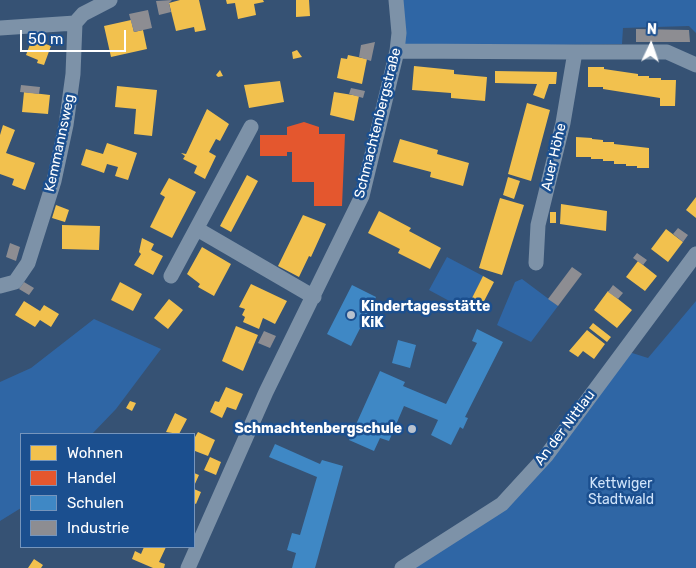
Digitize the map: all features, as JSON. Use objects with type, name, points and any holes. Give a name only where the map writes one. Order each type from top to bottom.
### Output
[{"type":"street","points":[[0,28],[75,23],[83,14],[110,0]]},
{"type":"street","name":"Schmachtenbergstraße","points":[[188,568],[266,392],[362,196],[397,51],[399,33],[396,0]]},
{"type":"street","name":"Kemmannsweg","points":[[0,286],[15,282],[28,263],[54,181],[66,125],[73,74],[75,23]]},
{"type":"street","points":[[397,51],[667,52],[696,65]]},
{"type":"street","name":"Auer Höhe","points":[[536,262],[538,225],[563,123],[575,52]]},
{"type":"street","points":[[171,276],[250,127]]},
{"type":"street","points":[[197,229],[314,296]]},
{"type":"street","name":"An der Nittlau","points":[[402,568],[502,504],[546,456],[696,254]]},
{"type":"green space","points":[[400,0],[696,0],[696,33],[689,26],[623,28],[622,44],[402,47]]},
{"type":"green space","points":[[447,257],[483,276],[466,310],[429,290]]},
{"type":"green space","points":[[522,279],[558,306],[531,342],[497,325],[515,282]]},
{"type":"green space","name":"Kettwiger Stadtwald","points":[[696,301],[696,568],[411,568],[490,519],[629,352],[648,358]]},
{"type":"green space","points":[[94,319],[161,349],[116,409],[93,433],[20,433],[20,509],[0,521],[0,382],[31,368]]},
{"type":"building: Wohnen","points":[[180,0],[199,0],[206,30],[195,32],[194,27],[176,31],[169,3]]},
{"type":"building: Wohnen","points":[[226,0],[263,0],[264,2],[254,4],[256,15],[238,19],[235,3],[227,4]]},
{"type":"building: Wohnen","points":[[296,0],[309,0],[310,16],[296,17]]},
{"type":"building: Wohnen","points":[[131,20],[134,32],[143,30],[147,49],[111,57],[104,26]]},
{"type":"building: Wohnen","points":[[32,39],[51,46],[44,65],[37,63],[38,60],[26,55]]},
{"type":"building: Wohnen","points":[[297,50],[302,57],[293,59],[292,52]]},
{"type":"building: Wohnen","points":[[348,55],[367,59],[362,84],[337,78],[341,58],[347,59]]},
{"type":"building: Wohnen","points":[[414,66],[454,70],[454,74],[487,77],[485,101],[451,98],[451,93],[412,90]]},
{"type":"building: Wohnen","points":[[588,67],[604,67],[604,69],[638,74],[638,76],[649,76],[649,78],[676,80],[675,106],[660,106],[660,98],[603,89],[603,87],[588,87]]},
{"type":"building: Wohnen","points":[[220,70],[223,76],[218,77],[216,75]]},
{"type":"building: Wohnen","points":[[495,71],[557,72],[556,84],[549,84],[544,99],[533,95],[537,84],[495,83]]},
{"type":"building: Wohnen","points":[[280,81],[284,102],[249,108],[244,85]]},
{"type":"building: Wohnen","points":[[117,86],[157,90],[152,136],[134,134],[136,109],[115,107]]},
{"type":"building: Wohnen","points":[[24,92],[50,95],[48,114],[22,112]]},
{"type":"building: Wohnen","points":[[334,92],[359,96],[354,121],[330,115]]},
{"type":"building: Wohnen","points":[[527,103],[550,110],[531,181],[508,174]]},
{"type":"building: Wohnen","points":[[207,109],[229,124],[220,141],[216,139],[209,152],[216,156],[205,179],[194,173],[197,166],[183,159],[185,156],[181,153],[186,154]]},
{"type":"building: Wohnen","points":[[3,125],[15,130],[6,153],[35,163],[25,190],[12,185],[14,179],[0,174],[0,135]]},
{"type":"building: Wohnen","points":[[576,137],[649,148],[649,168],[614,164],[614,161],[591,159],[591,157],[576,157]]},
{"type":"building: Wohnen","points":[[400,139],[438,150],[437,154],[469,163],[463,186],[430,177],[431,172],[393,162]]},
{"type":"building: Wohnen","points":[[107,143],[137,153],[128,180],[115,176],[118,167],[107,164],[104,173],[81,165],[86,149],[103,154]]},
{"type":"building: Wohnen","points":[[247,175],[258,181],[231,232],[220,226]]},
{"type":"building: Wohnen","points":[[508,177],[520,181],[514,199],[503,195]]},
{"type":"building: Wohnen","points":[[169,178],[196,192],[172,238],[150,227],[165,197],[160,194]]},
{"type":"building: Wohnen","points":[[696,197],[696,218],[686,210]]},
{"type":"building: Wohnen","points":[[500,198],[524,205],[502,275],[479,268]]},
{"type":"building: Wohnen","points":[[561,204],[607,211],[606,231],[560,224]]},
{"type":"building: Wohnen","points":[[56,205],[69,210],[65,222],[52,218]]},
{"type":"building: Wohnen","points":[[379,211],[411,228],[409,231],[441,248],[430,269],[398,253],[400,249],[368,233]]},
{"type":"building: Wohnen","points":[[550,212],[556,212],[556,223],[550,223]]},
{"type":"building: Wohnen","points":[[303,215],[326,224],[311,257],[309,256],[299,277],[278,266]]},
{"type":"building: Wohnen","points":[[62,225],[100,226],[99,250],[62,249]]},
{"type":"building: Wohnen","points":[[666,229],[683,242],[668,262],[651,249]]},
{"type":"building: Wohnen","points":[[142,238],[154,244],[151,250],[163,256],[153,275],[134,265],[141,254],[139,252]]},
{"type":"building: Wohnen","points":[[202,247],[231,264],[214,296],[198,287],[200,284],[187,274]]},
{"type":"building: Wohnen","points":[[638,261],[657,276],[645,291],[626,277]]},
{"type":"building: Wohnen","points":[[483,276],[494,282],[480,309],[469,304]]},
{"type":"building: Wohnen","points":[[120,282],[142,294],[133,311],[111,300]]},
{"type":"building: Wohnen","points":[[251,284],[287,301],[275,324],[263,318],[259,329],[243,322],[245,317],[242,315],[245,309],[239,307]]},
{"type":"building: Wohnen","points":[[608,291],[632,310],[617,328],[594,310]]},
{"type":"building: Wohnen","points":[[169,299],[183,310],[168,329],[154,318]]},
{"type":"building: Wohnen","points":[[24,301],[40,311],[44,305],[59,314],[51,327],[40,320],[35,327],[15,315]]},
{"type":"building: Wohnen","points":[[593,323],[611,337],[607,342],[589,328]]},
{"type":"building: Wohnen","points":[[236,326],[258,335],[243,371],[222,361]]},
{"type":"building: Wohnen","points":[[587,330],[605,344],[594,359],[583,351],[578,357],[569,351]]},
{"type":"building: Wohnen","points":[[226,387],[243,394],[236,410],[227,407],[222,418],[210,412],[215,401],[219,402]]},
{"type":"building: Wohnen","points":[[130,401],[136,403],[132,411],[126,408]]},
{"type":"building: Wohnen","points":[[175,413],[187,419],[180,433],[166,432]]},
{"type":"building: Wohnen","points":[[198,432],[215,440],[208,456],[195,451],[195,437]]},
{"type":"building: Wohnen","points":[[210,457],[221,462],[216,475],[204,470]]},
{"type":"building: Wohnen","points":[[195,473],[199,475],[195,484]]},
{"type":"building: Wohnen","points":[[195,489],[201,492],[195,504]]},
{"type":"building: Wohnen","points":[[144,548],[166,548],[159,562],[165,564],[164,568],[153,568],[132,559],[135,551],[141,554]]},
{"type":"building: Wohnen","points":[[34,559],[43,565],[41,568],[28,568]]},
{"type":"building: Handel","points":[[304,122],[319,127],[319,134],[345,134],[342,206],[314,206],[314,182],[292,182],[292,152],[287,152],[287,156],[260,156],[260,135],[287,135],[287,127]]},
{"type":"building: Schulen","name":"Kindertagesstätte KiK","points":[[352,285],[376,297],[351,346],[327,334]]},
{"type":"building: Schulen","points":[[477,329],[503,342],[465,417],[468,418],[463,429],[460,427],[451,445],[431,435],[438,420],[404,406],[389,441],[380,438],[374,451],[349,440],[380,371],[405,382],[403,386],[446,404],[477,343],[472,341]]},
{"type":"building: Schulen","points":[[398,340],[416,345],[410,368],[392,363]]},
{"type":"building: Schulen","points":[[275,444],[320,464],[322,460],[343,466],[315,568],[292,568],[296,553],[287,550],[292,533],[300,535],[317,477],[269,457]]},
{"type":"building: Industrie","points":[[172,0],[169,3],[171,12],[159,15],[156,1]]},
{"type":"building: Industrie","points":[[148,10],[152,28],[134,32],[129,14]]},
{"type":"building: Industrie","points":[[636,29],[689,30],[690,42],[636,42]]},
{"type":"building: Industrie","points":[[375,42],[371,61],[359,57],[361,45]]},
{"type":"building: Industrie","points":[[21,85],[40,87],[39,94],[20,92]]},
{"type":"building: Industrie","points":[[351,88],[365,91],[363,98],[349,94]]},
{"type":"building: Industrie","points":[[678,228],[688,235],[683,242],[673,234]]},
{"type":"building: Industrie","points":[[10,243],[20,247],[16,261],[6,257]]},
{"type":"building: Industrie","points":[[637,253],[647,260],[643,265],[633,258]]},
{"type":"building: Industrie","points":[[572,267],[582,274],[558,306],[548,299]]},
{"type":"building: Industrie","points":[[24,282],[34,288],[29,295],[19,289]]},
{"type":"building: Industrie","points":[[613,285],[623,293],[618,299],[608,292]]},
{"type":"building: Industrie","points":[[264,331],[276,336],[270,348],[258,343]]},
{"type":"place","name":"Kindertagesstätte KiK","points":[[351,315]]},
{"type":"place","name":"Schmachtenbergschule","points":[[412,429]]}]
